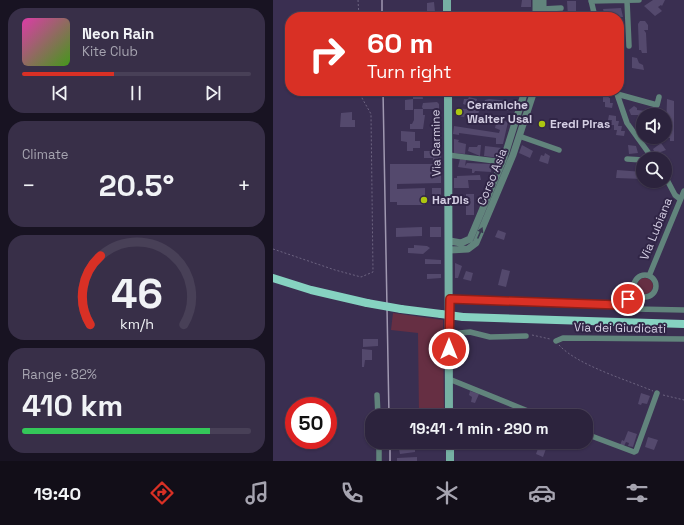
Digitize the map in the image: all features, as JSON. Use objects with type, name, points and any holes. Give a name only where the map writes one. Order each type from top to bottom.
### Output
[{"type":"main road","points":[[447,0],[447,12]]},
{"type":"main road","name":"Via Carmine","points":[[448,96],[450,241],[449,409]]},
{"type":"main road","points":[[273,278],[311,290],[367,303],[441,314],[684,324]]},
{"type":"main road","points":[[449,461],[450,449]]},
{"type":"street","points":[[536,0],[536,12]]},
{"type":"street","points":[[543,0],[543,9],[561,8]]},
{"type":"street","points":[[594,12],[591,1],[639,0]]},
{"type":"street","points":[[627,1],[629,46]]},
{"type":"street","points":[[624,95],[657,105],[659,97]]},
{"type":"street","name":"Corso Asia","points":[[450,241],[461,243],[470,239],[503,162],[523,96]]},
{"type":"street","name":"Corso Asia","points":[[449,250],[468,249],[476,243],[513,155],[532,96]]},
{"type":"street","points":[[617,96],[627,123],[648,152]]},
{"type":"street","points":[[519,136],[559,150]]},
{"type":"street","points":[[448,155],[503,162]]},
{"type":"street","points":[[627,159],[636,160]]},
{"type":"street","points":[[672,187],[675,195],[680,199]]},
{"type":"street","name":"Via Lubiana","points":[[649,276],[684,191]]},
{"type":"street","points":[[642,276],[649,276],[656,284],[655,291],[646,297],[636,293],[634,286],[636,279],[642,276]]},
{"type":"street","points":[[619,305],[636,293]]},
{"type":"street","points":[[450,299],[619,305],[635,309],[684,310]]},
{"type":"street","points":[[449,334],[470,332],[490,337],[526,336]]},
{"type":"street","name":"Via dei Giudicati","points":[[556,341],[563,338],[684,340]]},
{"type":"street","points":[[449,379],[524,409]]},
{"type":"street","points":[[593,437],[634,452],[638,450],[657,393]]},
{"type":"street","points":[[377,395],[378,409]]},
{"type":"street","points":[[379,449],[379,461]]},
{"type":"path","points":[[358,0],[359,12]]},
{"type":"path","points":[[273,248],[335,270],[361,277],[373,272],[371,114],[362,96]]},
{"type":"path","points":[[526,336],[535,335],[556,341],[566,353],[657,393],[684,400]]},
{"type":"shaded area","points":[[642,278],[648,278],[653,283],[651,292],[648,294],[642,294],[637,289],[637,283]]},
{"type":"shaded area","points":[[393,313],[443,320],[444,409],[419,409],[418,333],[391,330]]},
{"type":"building","points":[[522,0],[531,0],[531,7],[521,7]]},
{"type":"building","points":[[653,0],[665,0],[662,6],[661,5],[658,7],[662,11],[655,16],[644,6]]},
{"type":"building","points":[[567,1],[576,1],[576,12],[568,12]]},
{"type":"building","points":[[434,2],[435,12],[427,11],[427,3]]},
{"type":"building","points":[[621,8],[622,12],[604,12],[603,9]]},
{"type":"building","points":[[640,21],[645,21],[648,25],[648,30],[644,30],[646,33],[647,53],[642,53],[641,50],[639,50],[638,24]]},
{"type":"building","points":[[632,57],[637,58],[639,63],[643,65],[644,70],[632,68]]},
{"type":"building","points":[[413,96],[423,96],[423,99],[413,99]]},
{"type":"building","points":[[608,96],[610,103],[613,103],[612,108],[605,107],[605,102],[603,102],[602,97]]},
{"type":"building","points":[[469,97],[477,99],[474,110],[479,111],[478,115],[465,114],[464,117],[456,116],[456,108],[466,109],[466,105],[463,104],[464,99],[468,99]]},
{"type":"building","points":[[413,99],[413,110],[405,110],[405,100]]},
{"type":"building","points":[[667,99],[674,101],[674,141],[672,141],[672,108],[667,108]]},
{"type":"building","points":[[485,100],[511,101],[510,111],[483,110]]},
{"type":"building","points":[[437,102],[439,104],[439,109],[423,109],[422,107],[423,103]]},
{"type":"building","points":[[634,106],[637,108],[636,115],[631,115],[629,110]]},
{"type":"building","points":[[414,109],[423,109],[423,115],[425,115],[423,129],[410,129],[410,124],[412,124],[414,120]]},
{"type":"building","points":[[352,112],[352,120],[355,120],[355,127],[340,127],[341,113]]},
{"type":"building","points":[[609,115],[616,116],[616,121],[619,121],[618,126],[622,126],[621,131],[625,131],[624,136],[616,135],[617,130],[614,130],[614,125],[611,125],[612,120],[608,120]]},
{"type":"building","points":[[497,119],[508,122],[503,144],[496,144],[496,138],[459,133],[459,135],[453,134],[454,126],[499,133],[500,130],[495,128]]},
{"type":"building","points":[[401,131],[415,132],[415,141],[420,141],[420,148],[413,148],[413,151],[407,151],[407,142],[401,141]]},
{"type":"building","points":[[454,139],[459,140],[458,142],[466,144],[465,154],[454,153]]},
{"type":"building","points":[[662,144],[666,150],[656,152],[653,149]]},
{"type":"building","points":[[478,145],[481,145],[480,156],[468,151],[469,147],[477,147]]},
{"type":"building","points":[[522,145],[533,151],[530,158],[519,153]]},
{"type":"building","points":[[628,145],[636,146],[638,152],[629,154]]},
{"type":"building","points":[[485,146],[502,148],[499,158],[484,156]]},
{"type":"building","points":[[424,151],[441,151],[441,183],[397,184],[397,189],[425,188],[425,205],[397,205],[397,202],[390,202],[390,164],[433,164],[433,158],[424,158]]},
{"type":"building","points":[[545,153],[550,156],[548,164],[539,161],[541,155],[544,156]]},
{"type":"building","points":[[460,159],[466,160],[465,166],[467,163],[492,164],[491,172],[475,171],[472,173],[472,169],[458,167]]},
{"type":"building","points":[[617,170],[636,171],[636,179],[616,178]]},
{"type":"building","points":[[480,175],[481,180],[468,180],[469,188],[454,188],[454,178],[457,178],[457,176]]},
{"type":"building","points":[[432,188],[441,188],[441,201],[432,201]]},
{"type":"building","points":[[466,194],[474,194],[474,215],[466,215]]},
{"type":"building","points":[[422,227],[422,236],[396,237],[396,228]]},
{"type":"building","points":[[430,227],[441,227],[441,237],[430,237]]},
{"type":"building","points":[[498,230],[506,233],[504,240],[495,237]]},
{"type":"building","points":[[414,245],[427,246],[430,248],[423,254],[408,253],[408,248],[414,248]]},
{"type":"building","points":[[425,259],[441,260],[441,264],[425,264]]},
{"type":"building","points":[[455,263],[462,266],[458,278],[455,278]]},
{"type":"building","points":[[502,269],[510,271],[506,287],[498,285]]},
{"type":"building","points":[[466,271],[473,273],[471,281],[463,279]]},
{"type":"building","points":[[427,274],[441,274],[441,278],[427,279]]},
{"type":"building","points":[[363,339],[378,339],[378,346],[363,347]]},
{"type":"building","points":[[362,349],[372,350],[372,360],[365,360],[364,367],[362,367]]},
{"type":"building","points":[[470,391],[479,394],[475,403],[471,402],[472,397],[469,395]]},
{"type":"building","points":[[641,393],[650,396],[647,404],[638,404]]},
{"type":"building","points":[[628,431],[637,434],[633,447],[628,446],[629,443],[626,442],[624,446],[620,445],[622,440],[624,441]]},
{"type":"building","points":[[648,437],[658,440],[654,450],[645,447]]},
{"type":"building","points":[[399,449],[415,449],[415,452],[400,454]]},
{"type":"building","points":[[538,449],[546,449],[543,457],[536,454]]},
{"type":"building","points":[[417,457],[417,461],[397,461],[397,458]]},
{"type":"railway","points":[[382,0],[382,12]]},
{"type":"railway","points":[[383,96],[389,409]]},
{"type":"railway","points":[[390,449],[390,461]]},
{"type":"place","name":"Ceramiche Walter Usai","points":[[459,112]]},
{"type":"place","name":"Eredi Piras","points":[[542,124]]},
{"type":"place","name":"HarDis","points":[[424,200]]},
{"type":"route","points":[[449,349],[450,299],[619,305],[628,299]]}]
